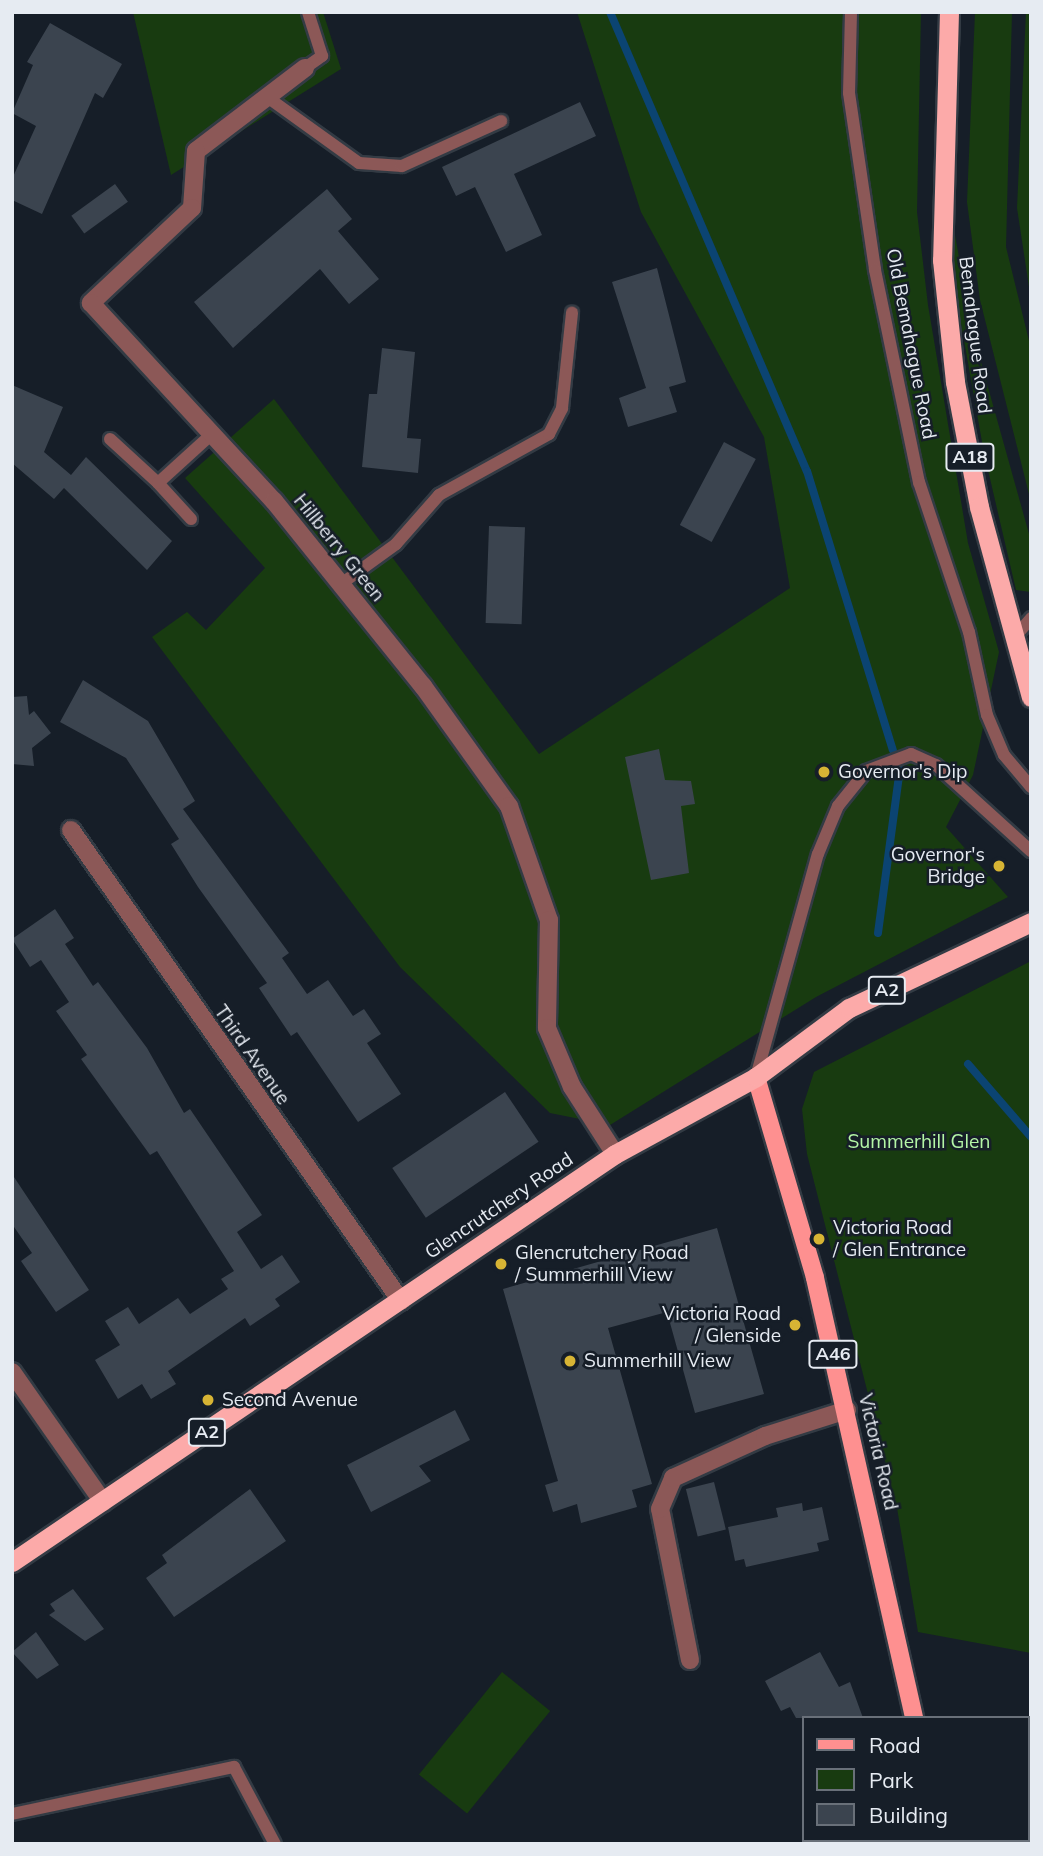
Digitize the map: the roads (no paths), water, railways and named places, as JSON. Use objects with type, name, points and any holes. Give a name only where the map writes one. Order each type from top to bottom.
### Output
[{"type":"highway","name":"Bemahague Road","points":[[949,12],[942,260],[955,382],[1012,640],[1031,697]]},
{"type":"highway","name":"Glencrutchery Road","points":[[12,1562],[615,1154],[756,1077],[849,1008],[1031,922]]},
{"type":"main road","name":"Victoria Road","points":[[756,1077],[847,1410],[914,1716]]},
{"type":"street","name":"Hillberry Green","points":[[305,68],[196,151],[192,208],[91,303],[213,433],[341,584],[509,806],[549,920],[547,1028],[572,1087],[615,1154]]},
{"type":"street","name":"Third Avenue","points":[[71,830],[401,1301]]},
{"type":"street","points":[[12,1371],[103,1502]]},
{"type":"street","points":[[690,1660],[660,1509],[673,1478],[765,1436],[847,1410]]},
{"type":"lane","points":[[305,68],[322,56],[308,12]]},
{"type":"lane","name":"Old Bemahague Road","points":[[851,12],[851,106],[875,270],[919,482],[969,632],[987,715],[1004,755],[1031,787]]},
{"type":"lane","points":[[267,97],[359,163],[402,166],[501,121]]},
{"type":"lane","points":[[341,584],[396,544],[439,495],[549,434],[562,408],[572,313]]},
{"type":"lane","points":[[158,483],[213,433]]},
{"type":"lane","points":[[110,439],[158,483],[191,519]]},
{"type":"lane","points":[[1012,640],[1031,618]]},
{"type":"lane","points":[[756,1077],[818,854],[838,806],[866,771],[911,754],[936,765],[1031,851]]},
{"type":"lane","points":[[12,1814],[234,1767],[275,1844]]},
{"type":"waterway","points":[[610,12],[807,471],[893,750]]},
{"type":"waterway","points":[[878,933],[900,769]]},
{"type":"waterway","points":[[968,1064],[1031,1137]]},
{"type":"place","name":"Governor's Dip","points":[[824,772]]},
{"type":"place","name":"Governor's Bridge","points":[[999,866]]},
{"type":"place","name":"Victoria Road / Glen Entrance","points":[[819,1239]]},
{"type":"place","name":"Glencrutchery Road / Summerhill View","points":[[501,1264]]},
{"type":"place","name":"Victoria Road / Glenside","points":[[795,1325]]},
{"type":"place","name":"Summerhill View","points":[[570,1361]]},
{"type":"place","name":"Second Avenue","points":[[208,1400]]},
{"type":"park label","name":"Summerhill Glen","points":[[919,1142]]}]
